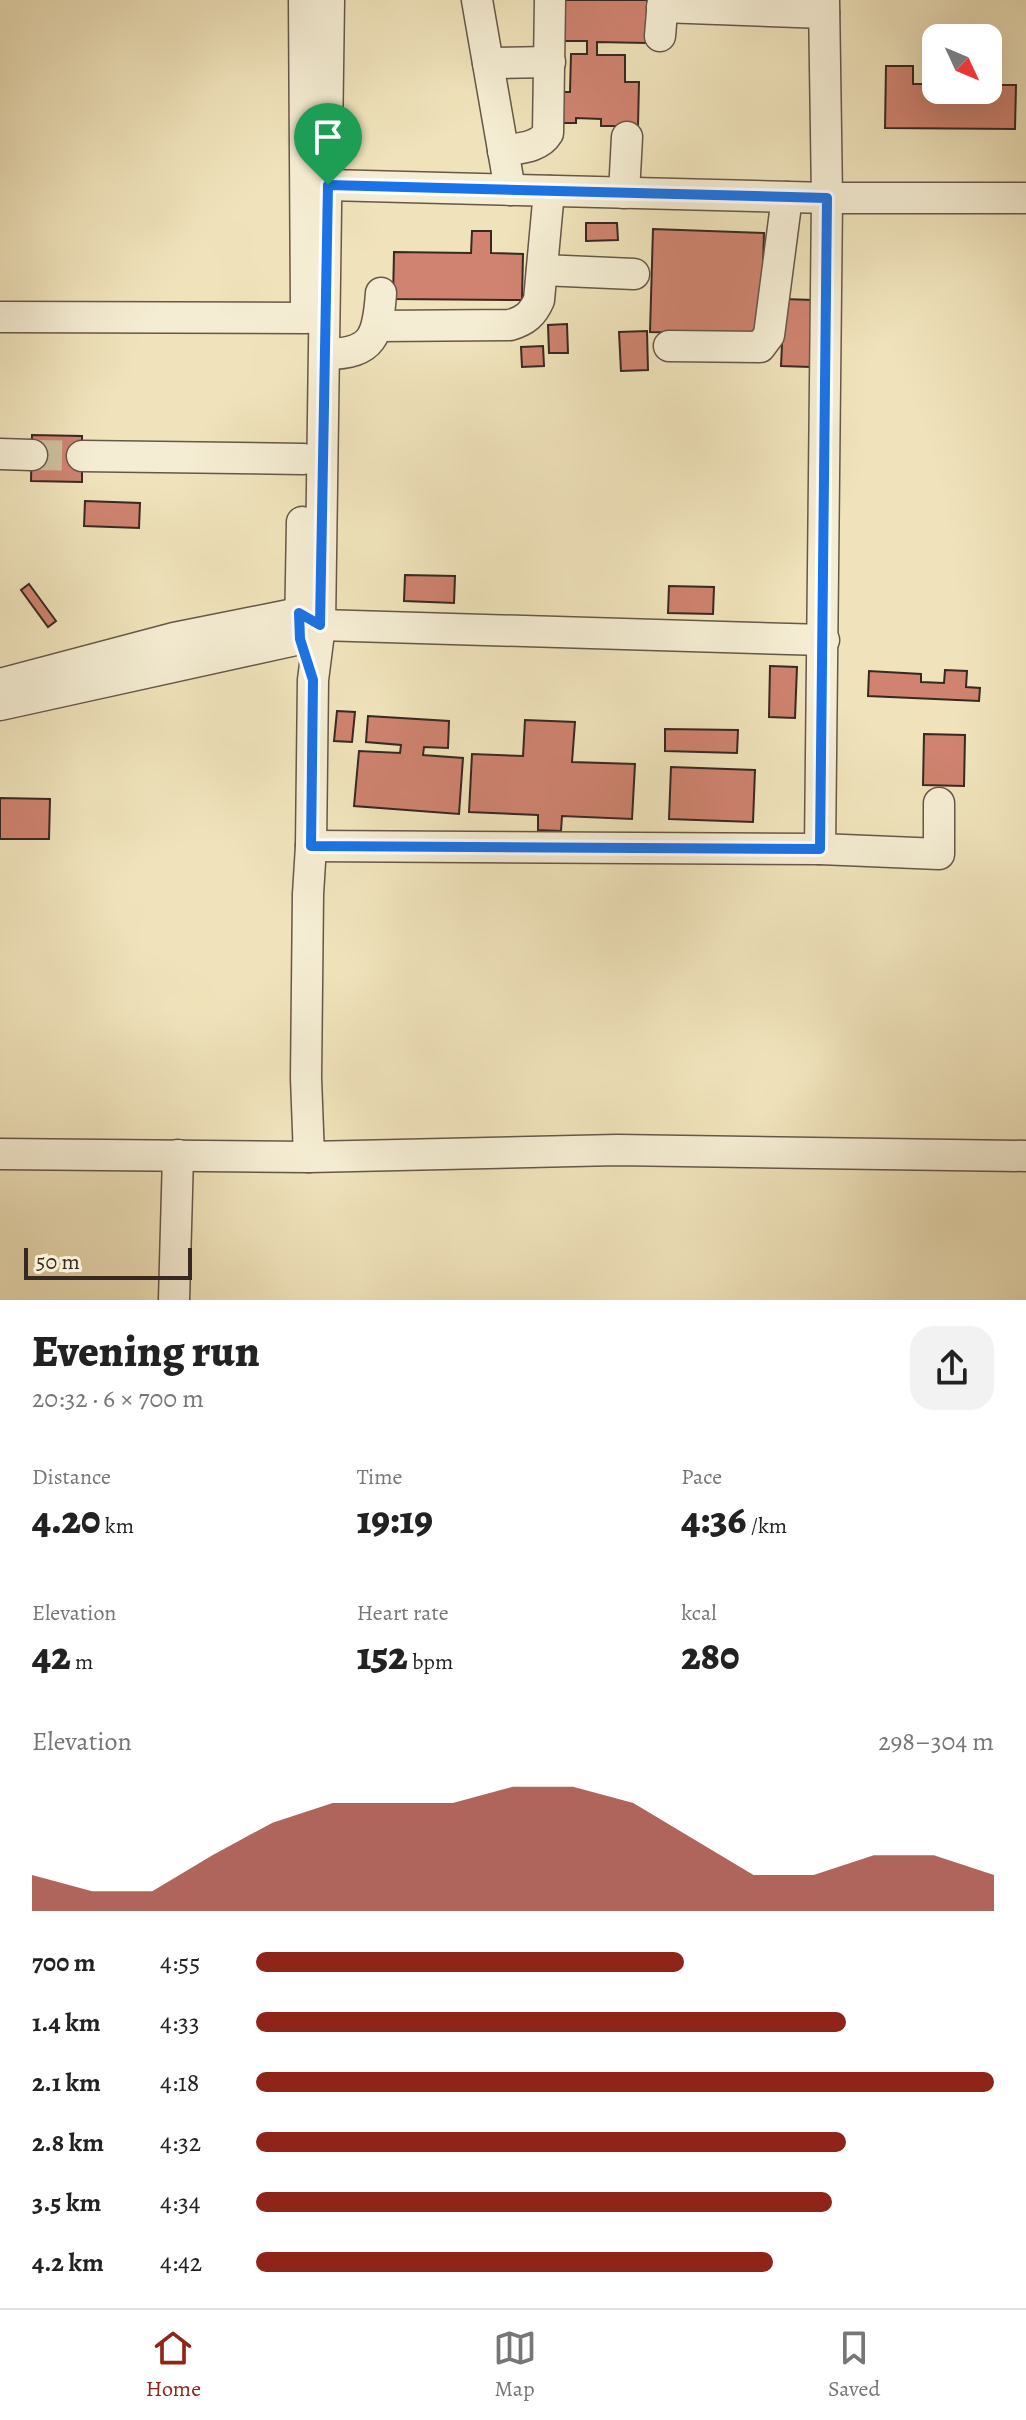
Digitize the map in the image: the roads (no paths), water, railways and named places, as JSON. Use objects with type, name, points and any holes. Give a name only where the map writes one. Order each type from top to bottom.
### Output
[{"type":"lane","points":[[304,0],[306,318],[303,459],[306,626],[313,680],[306,1078],[309,1157]]},
{"type":"lane","points":[[306,626],[326,354],[329,0]]},
{"type":"lane","points":[[477,0],[510,190]]},
{"type":"lane","points":[[503,151],[535,145],[548,133],[550,0]]},
{"type":"lane","points":[[662,15],[824,7],[827,198],[820,849]]},
{"type":"lane","points":[[488,63],[550,62]]},
{"type":"lane","points":[[624,193],[627,137]]},
{"type":"lane","points":[[328,185],[827,198],[1026,198]]},
{"type":"lane","points":[[378,326],[510,325],[520,322],[535,310],[539,300],[549,191]]},
{"type":"lane","points":[[669,346],[760,347],[765,343],[769,335],[787,197]]},
{"type":"lane","points":[[542,270],[634,274]]},
{"type":"lane","points":[[326,354],[344,354],[360,348],[378,326],[381,293]]},
{"type":"lane","points":[[0,317],[306,318]]},
{"type":"lane","points":[[0,454],[32,455]]},
{"type":"lane","points":[[82,456],[303,459]]},
{"type":"lane","points":[[0,684],[174,638],[306,626],[824,640]]},
{"type":"lane","points":[[0,705],[306,626]]},
{"type":"lane","points":[[310,871],[820,849],[939,854],[939,803]]},
{"type":"lane","points":[[0,1154],[309,1157],[617,1150],[1026,1156]]},
{"type":"lane","points":[[174,1300],[178,1155]]},
{"type":"tunnel","points":[[32,455],[82,456]]}]
